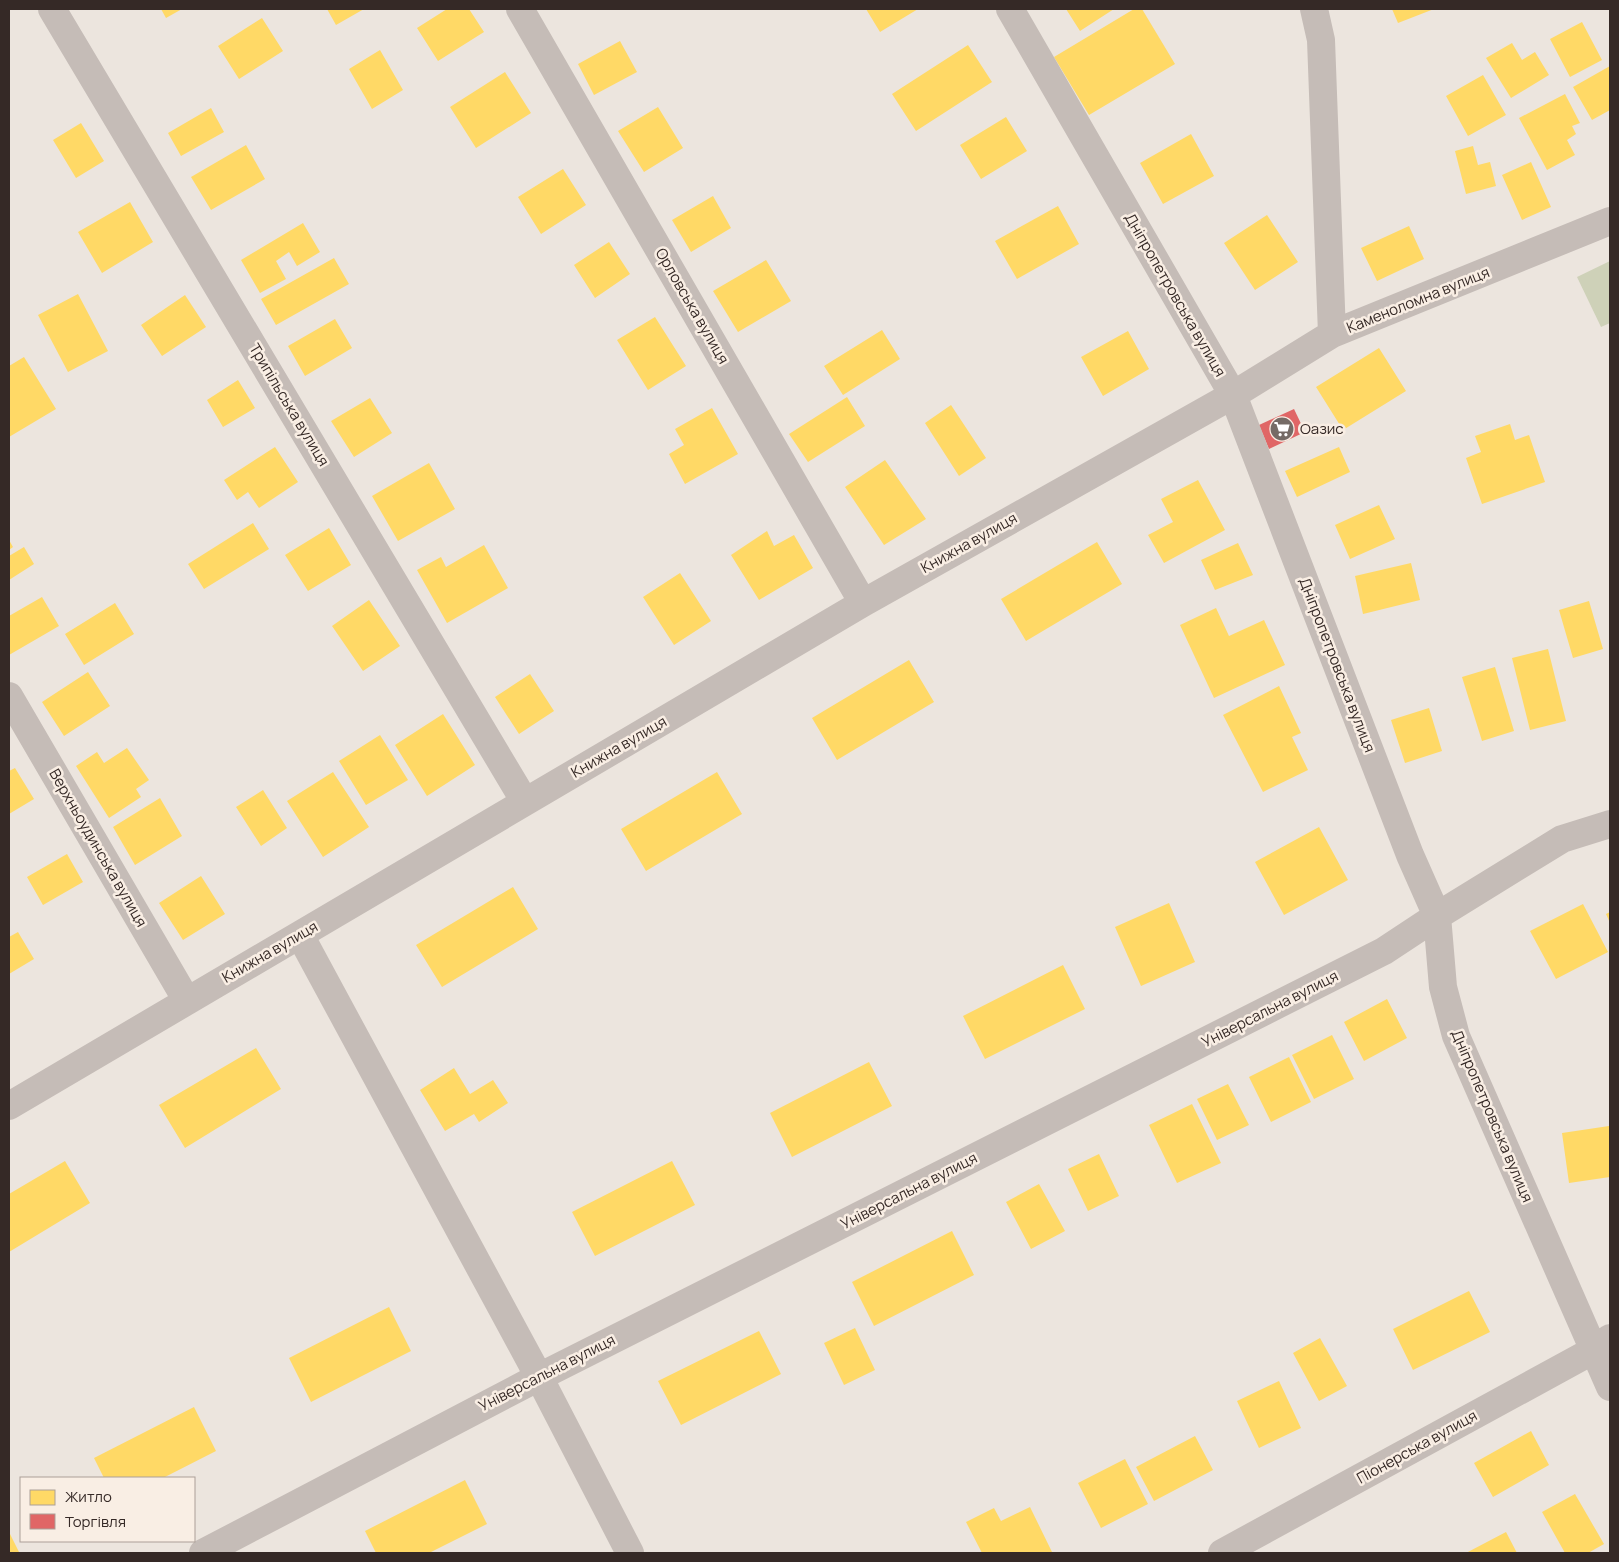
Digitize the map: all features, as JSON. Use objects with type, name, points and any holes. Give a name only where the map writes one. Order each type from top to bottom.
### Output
[{"type":"street","name":"Трипільська вулиця","points":[[52,9],[525,802]]},
{"type":"street","name":"Орловська вулиця","points":[[520,9],[863,603]]},
{"type":"street","name":"Дніпропетровська вулиця","points":[[1010,9],[1233,395],[1407,846],[1437,916],[1443,986],[1456,1036],[1602,1344],[1610,1387]]},
{"type":"street","points":[[1314,9],[1321,40],[1332,334]]},
{"type":"street","name":"Каменоломна вулиця","points":[[1233,395],[1332,334],[1610,222]]},
{"type":"street","name":"Книжна вулиця","points":[[9,1106],[863,603],[1233,395]]},
{"type":"street","name":"Верхньоудинська вулиця","points":[[9,696],[187,1001]]},
{"type":"street","name":"Універсальна вулиця","points":[[203,1553],[539,1377],[1384,951],[1562,839],[1610,824]]},
{"type":"street","points":[[300,934],[539,1377],[630,1553]]},
{"type":"street","name":"Піонерська вулиця","points":[[1222,1553],[1602,1344]]},
{"type":"green space","points":[[1610,261],[1610,323],[1601,327],[1577,277]]},
{"type":"building: Житло","points":[[161,9],[182,9],[166,18]]},
{"type":"building: Житло","points":[[327,9],[364,9],[336,25]]},
{"type":"building: Житло","points":[[447,9],[469,9],[484,32],[438,61],[417,28]]},
{"type":"building: Житло","points":[[866,9],[918,9],[880,32]]},
{"type":"building: Житло","points":[[1066,9],[1114,9],[1080,31]]},
{"type":"building: Житло","points":[[1134,9],[1142,9],[1175,64],[1089,115],[1054,57]]},
{"type":"building: Житло","points":[[1392,9],[1434,9],[1398,23]]},
{"type":"building: Житло","points":[[262,18],[283,51],[239,79],[218,46]]},
{"type":"building: Житло","points":[[1582,22],[1602,60],[1570,77],[1550,39]]},
{"type":"building: Житло","points":[[620,41],[637,72],[594,95],[578,64]]},
{"type":"building: Житло","points":[[1512,43],[1522,60],[1535,52],[1549,75],[1511,98],[1486,58]]},
{"type":"building: Житло","points":[[968,45],[992,82],[916,131],[892,94]]},
{"type":"building: Житло","points":[[380,50],[403,90],[372,109],[349,69]]},
{"type":"building: Житло","points":[[1610,66],[1610,110],[1592,120],[1573,87]]},
{"type":"building: Житло","points":[[505,72],[531,113],[476,148],[450,107]]},
{"type":"building: Житло","points":[[1483,75],[1506,115],[1468,136],[1446,96]]},
{"type":"building: Житло","points":[[1565,94],[1580,123],[1572,126],[1576,134],[1567,140],[1575,155],[1547,170],[1519,118]]},
{"type":"building: Житло","points":[[658,107],[683,148],[644,172],[618,131]]},
{"type":"building: Житло","points":[[211,108],[224,132],[181,156],[168,133]]},
{"type":"building: Житло","points":[[1006,117],[1027,151],[981,179],[960,145]]},
{"type":"building: Житло","points":[[81,123],[104,161],[76,178],[53,140]]},
{"type":"building: Житло","points":[[1191,134],[1214,176],[1163,204],[1140,163]]},
{"type":"building: Житло","points":[[246,145],[265,179],[211,210],[191,177]]},
{"type":"building: Житло","points":[[1473,146],[1478,165],[1490,162],[1496,186],[1466,194],[1455,151]]},
{"type":"building: Житло","points":[[1531,162],[1551,207],[1522,220],[1502,175]]},
{"type":"building: Житло","points":[[563,169],[586,205],[541,234],[518,197]]},
{"type":"building: Житло","points":[[713,196],[731,228],[691,252],[672,220]]},
{"type":"building: Житло","points":[[130,202],[153,242],[102,273],[78,232]]},
{"type":"building: Житло","points":[[1058,206],[1079,244],[1017,279],[995,241]]},
{"type":"building: Житло","points":[[1267,215],[1298,262],[1255,290],[1224,243]]},
{"type":"building: Житло","points":[[303,223],[320,252],[297,266],[289,252],[276,261],[286,279],[260,293],[241,260]]},
{"type":"building: Житло","points":[[1409,226],[1424,259],[1377,281],[1361,248]]},
{"type":"building: Житло","points":[[609,242],[630,274],[595,298],[574,265]]},
{"type":"building: Житло","points":[[334,258],[349,284],[276,325],[261,299]]},
{"type":"building: Житло","points":[[766,260],[791,301],[738,332],[713,291]]},
{"type":"building: Житло","points":[[78,294],[108,351],[68,372],[38,315]]},
{"type":"building: Житло","points":[[185,295],[206,327],[162,356],[141,325]]},
{"type":"building: Житло","points":[[655,317],[686,366],[648,390],[617,340]]},
{"type":"building: Житло","points":[[335,319],[352,348],[305,376],[288,346]]},
{"type":"building: Житло","points":[[882,330],[900,359],[843,395],[824,366]]},
{"type":"building: Житло","points":[[1128,331],[1149,369],[1103,396],[1081,357]]},
{"type":"building: Житло","points":[[1379,348],[1406,391],[1343,430],[1316,387]]},
{"type":"building: Житло","points":[[24,357],[56,409],[9,437],[9,366]]},
{"type":"building: Житло","points":[[238,380],[255,408],[223,427],[207,400]]},
{"type":"building: Житло","points":[[847,397],[865,426],[808,462],[789,434]]},
{"type":"building: Житло","points":[[370,398],[392,433],[354,457],[331,421]]},
{"type":"building: Житло","points":[[951,405],[986,458],[959,476],[925,423]]},
{"type":"building: Житло","points":[[712,408],[738,454],[685,484],[669,454],[684,445],[675,429]]},
{"type":"building: Житло","points":[[1510,424],[1515,440],[1529,435],[1545,482],[1482,504],[1466,458],[1481,452],[1475,436]]},
{"type":"building: Житло","points":[[275,447],[298,482],[259,508],[248,492],[237,500],[224,480]]},
{"type":"building: Житло","points":[[1339,447],[1350,472],[1297,497],[1285,471]]},
{"type":"building: Житло","points":[[885,460],[926,519],[884,545],[845,487]]},
{"type":"building: Житло","points":[[429,463],[455,509],[398,541],[372,496]]},
{"type":"building: Житло","points":[[1198,480],[1225,530],[1164,563],[1148,535],[1173,522],[1161,499]]},
{"type":"building: Житло","points":[[1379,505],[1395,539],[1350,559],[1335,525]]},
{"type":"building: Житло","points":[[253,523],[269,549],[204,589],[188,564]]},
{"type":"building: Житло","points":[[329,528],[351,565],[308,591],[285,555]]},
{"type":"building: Житло","points":[[767,531],[774,546],[794,535],[813,568],[759,600],[731,555]]},
{"type":"building: Житло","points":[[9,540],[13,547],[9,550]]},
{"type":"building: Житло","points":[[1097,542],[1122,584],[1026,641],[1001,599]]},
{"type":"building: Житло","points":[[1238,543],[1253,575],[1215,590],[1201,560]]},
{"type":"building: Житло","points":[[484,545],[508,588],[447,623],[417,570],[441,557],[446,567]]},
{"type":"building: Житло","points":[[24,547],[34,564],[9,580],[9,556]]},
{"type":"building: Житло","points":[[1411,563],[1420,600],[1363,614],[1355,576]]},
{"type":"building: Житло","points":[[680,573],[711,621],[674,645],[643,597]]},
{"type":"building: Житло","points":[[42,597],[59,626],[9,655],[9,616]]},
{"type":"building: Житло","points":[[369,600],[400,646],[363,671],[332,626]]},
{"type":"building: Житло","points":[[1589,601],[1603,649],[1573,658],[1559,610]]},
{"type":"building: Житло","points":[[115,603],[134,634],[84,665],[65,634]]},
{"type":"building: Житло","points":[[1216,608],[1229,636],[1264,620],[1285,665],[1214,698],[1180,625]]},
{"type":"building: Житло","points":[[1548,649],[1566,721],[1530,730],[1512,658]]},
{"type":"building: Житло","points":[[909,660],[934,702],[837,760],[812,718]]},
{"type":"building: Житло","points":[[1495,667],[1514,731],[1482,741],[1462,677]]},
{"type":"building: Житло","points":[[88,672],[110,706],[64,736],[42,702]]},
{"type":"building: Житло","points":[[530,674],[554,711],[519,734],[495,697]]},
{"type":"building: Житло","points":[[1279,686],[1301,733],[1292,737],[1308,770],[1263,792],[1223,715]]},
{"type":"building: Житло","points":[[1429,708],[1442,751],[1405,763],[1391,720]]},
{"type":"building: Житло","points":[[443,714],[475,765],[427,796],[395,745]]},
{"type":"building: Житло","points":[[380,735],[408,780],[366,805],[339,761]]},
{"type":"building: Житло","points":[[127,748],[149,780],[136,789],[141,797],[109,818],[76,766],[97,752],[104,763]]},
{"type":"building: Житло","points":[[15,768],[34,799],[9,814],[9,771]]},
{"type":"building: Житло","points":[[333,772],[369,827],[323,857],[287,801]]},
{"type":"building: Житло","points":[[717,772],[742,814],[646,871],[621,829]]},
{"type":"building: Житло","points":[[263,790],[287,828],[261,846],[236,807]]},
{"type":"building: Житло","points":[[160,798],[182,836],[135,865],[113,827]]},
{"type":"building: Житло","points":[[1319,827],[1348,880],[1284,915],[1255,862]]},
{"type":"building: Житло","points":[[67,854],[83,882],[43,905],[27,877]]},
{"type":"building: Житло","points":[[201,876],[225,914],[183,940],[159,903]]},
{"type":"building: Житло","points":[[513,887],[538,929],[442,987],[416,945]]},
{"type":"building: Житло","points":[[1169,903],[1195,962],[1141,986],[1115,927]]},
{"type":"building: Житло","points":[[1583,904],[1608,952],[1556,979],[1530,931]]},
{"type":"building: Житло","points":[[1610,912],[1610,923],[1606,914]]},
{"type":"building: Житло","points":[[18,932],[34,959],[9,974],[9,937]]},
{"type":"building: Житло","points":[[1063,965],[1085,1009],[985,1059],[963,1016]]},
{"type":"building: Житло","points":[[1387,999],[1407,1038],[1364,1061],[1344,1022]]},
{"type":"building: Житло","points":[[1332,1035],[1354,1079],[1314,1099],[1292,1055]]},
{"type":"building: Житло","points":[[256,1048],[281,1089],[185,1148],[159,1105]]},
{"type":"building: Житло","points":[[1289,1057],[1311,1102],[1271,1122],[1249,1077]]},
{"type":"building: Житло","points":[[869,1062],[892,1106],[792,1157],[770,1113]]},
{"type":"building: Житло","points":[[454,1068],[470,1094],[493,1080],[508,1103],[479,1122],[474,1114],[445,1131],[420,1090]]},
{"type":"building: Житло","points":[[1228,1084],[1249,1125],[1217,1140],[1197,1099]]},
{"type":"building: Житло","points":[[1192,1104],[1221,1163],[1177,1183],[1149,1125]]},
{"type":"building: Житло","points":[[1609,1126],[1610,1177],[1569,1183],[1562,1133]]},
{"type":"building: Житло","points":[[1099,1154],[1119,1196],[1088,1211],[1068,1169]]},
{"type":"building: Житло","points":[[65,1161],[90,1203],[9,1252],[9,1194]]},
{"type":"building: Житло","points":[[672,1161],[695,1205],[595,1256],[572,1212]]},
{"type":"building: Житло","points":[[1039,1184],[1065,1231],[1031,1249],[1006,1202]]},
{"type":"building: Житло","points":[[952,1231],[974,1275],[874,1326],[852,1282]]},
{"type":"building: Житло","points":[[1469,1291],[1490,1332],[1413,1370],[1393,1329]]},
{"type":"building: Житло","points":[[389,1307],[411,1351],[311,1402],[289,1358]]},
{"type":"building: Житло","points":[[855,1328],[875,1370],[844,1385],[824,1343]]},
{"type":"building: Житло","points":[[759,1331],[781,1374],[681,1425],[658,1381]]},
{"type":"building: Житло","points":[[1320,1338],[1347,1386],[1319,1401],[1293,1353]]},
{"type":"building: Житло","points":[[1279,1381],[1301,1428],[1259,1448],[1237,1401]]},
{"type":"building: Житло","points":[[194,1407],[216,1451],[165,1477],[104,1477],[94,1458]]},
{"type":"building: Житло","points":[[1531,1431],[1549,1465],[1493,1497],[1474,1463]]},
{"type":"building: Житло","points":[[1195,1436],[1213,1470],[1154,1501],[1136,1467]]},
{"type":"building: Житло","points":[[1125,1459],[1148,1504],[1101,1528],[1078,1483]]},
{"type":"building: Житло","points":[[465,1480],[487,1524],[429,1553],[376,1553],[365,1531]]},
{"type":"building: Житло","points":[[1575,1494],[1604,1544],[1588,1553],[1565,1553],[1542,1512]]},
{"type":"building: Житло","points":[[1030,1507],[1052,1552],[982,1553],[966,1522],[994,1508],[1001,1521]]},
{"type":"building: Житло","points":[[9,1532],[19,1552],[9,1553]]},
{"type":"building: Житло","points":[[1506,1532],[1517,1553],[1466,1553]]},
{"type":"building: Торгівля","name":"Оазис","points":[[1294,409],[1305,432],[1269,449],[1259,425]]},
{"type":"place","name":"Оазис","points":[[1282,429]]}]
